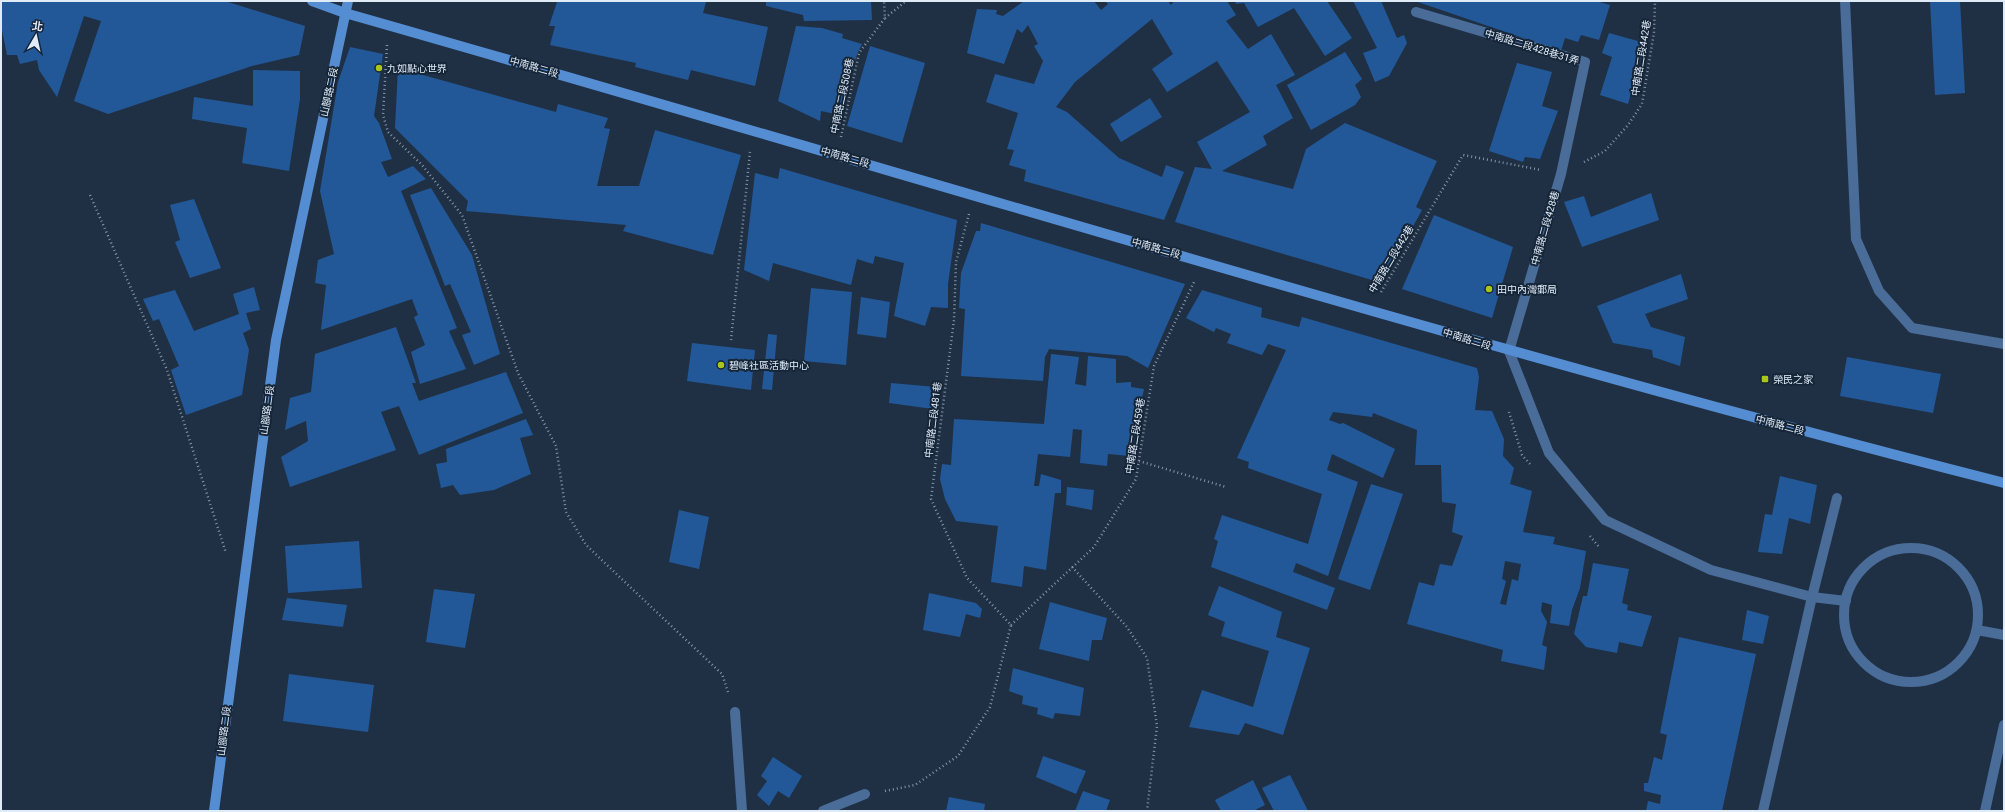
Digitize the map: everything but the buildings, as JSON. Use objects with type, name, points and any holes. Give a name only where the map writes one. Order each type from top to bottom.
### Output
[{"type":"main road","name":"中南路二段","points":[[312,1],[345,13],[1204,261],[1509,351],[1850,444],[2004,483]]},
{"type":"main road","name":"山腳路二段","points":[[214,811],[276,340],[348,1]]},
{"type":"street","points":[[1845,1],[1856,238],[1879,290],[1912,328],[2004,344]]},
{"type":"street","name":"中南路二段428巷31弄","points":[[1416,12],[1585,62],[1560,174]]},
{"type":"street","name":"中南路二段428巷","points":[[1509,351],[1560,174]]},
{"type":"street","points":[[1509,351],[1549,453],[1605,520],[1712,570],[1812,597],[1846,601]]},
{"type":"street","points":[[1763,811],[1812,597],[1837,498]]},
{"type":"street","points":[[1909,549],[1926,550],[1943,557],[1957,566],[1968,580],[1976,596],[1979,613],[1977,630],[1971,647],[1961,661],[1947,672],[1931,679],[1914,682],[1896,680],[1880,674],[1871,668],[1855,651],[1847,635],[1844,618],[1846,601],[1852,584],[1862,570],[1876,559],[1892,552],[1909,549]]},
{"type":"street","points":[[1977,630],[2004,635]]},
{"type":"street","points":[[735,712],[742,811]]},
{"type":"street","points":[[1985,811],[2001,749],[2004,725]]},
{"type":"street","points":[[823,811],[864,794]]},
{"type":"path","points":[[884,1],[885,18]]},
{"type":"path","name":"中南路二段508巷","points":[[837,155],[859,53],[885,18],[906,1]]},
{"type":"path","name":"中南路二段442巷","points":[[1370,310],[1463,155],[1560,174],[1605,151],[1628,125],[1642,104],[1654,33],[1655,1]]},
{"type":"path","points":[[388,25],[383,115],[388,132],[422,165],[462,215],[518,373],[556,446],[566,512],[586,545],[722,674],[735,712]]},
{"type":"path","points":[[731,340],[752,130]]},
{"type":"path","points":[[90,195],[167,370],[227,556]]},
{"type":"path","name":"中南路二段481巷","points":[[975,195],[956,262],[954,320],[931,499],[967,578],[1011,625]]},
{"type":"path","name":"中南路二段459巷","points":[[1011,625],[1094,547],[1136,479],[1154,366],[1204,261]]},
{"type":"path","points":[[1139,460],[1226,487]]},
{"type":"path","points":[[1072,567],[1127,627],[1147,658],[1157,726],[1147,811]]},
{"type":"path","points":[[864,794],[915,785],[958,756],[990,707],[1011,625]]},
{"type":"place","name":"九如點心世界","points":[[379,68]]},
{"type":"place","name":"田中內灣郵局","points":[[1489,289]]},
{"type":"place","name":"碧峰社區活動中心","points":[[721,365]]},
{"type":"place","name":"榮民之家","points":[[1765,379]]}]
